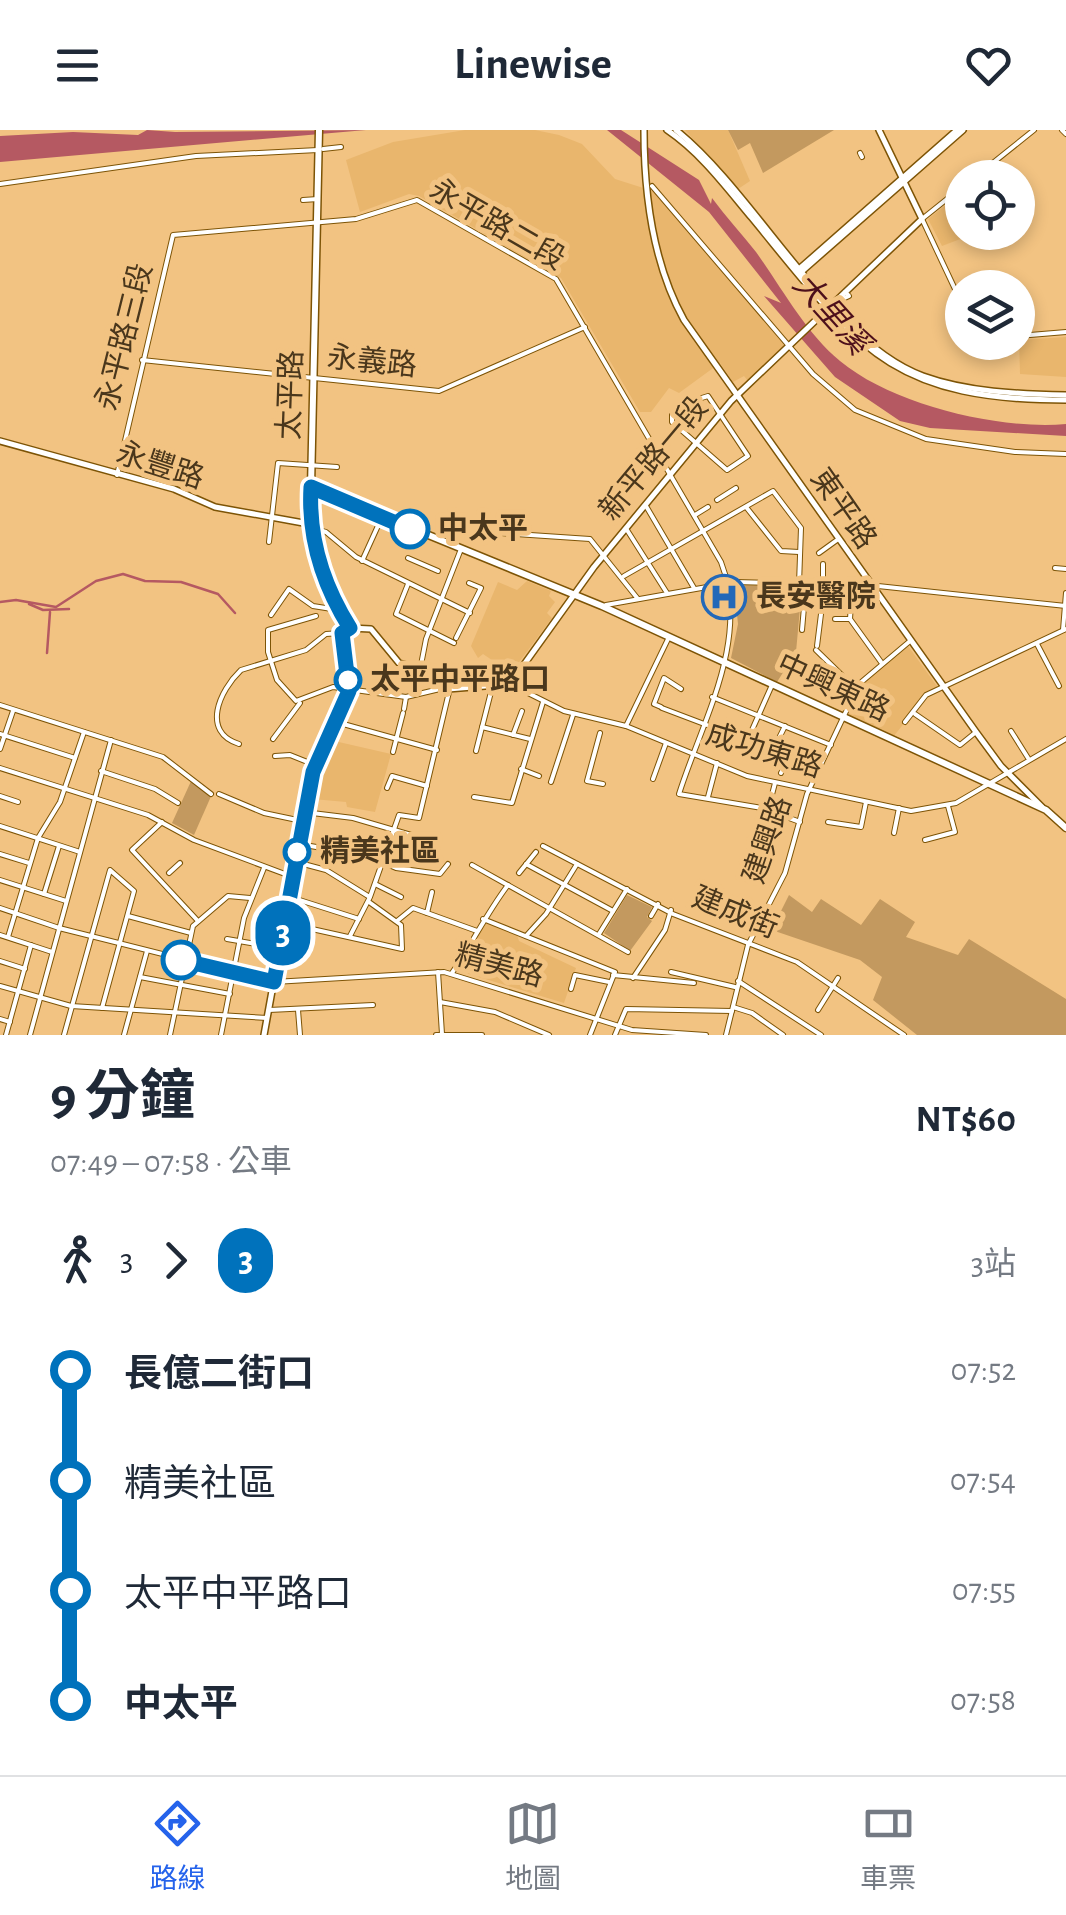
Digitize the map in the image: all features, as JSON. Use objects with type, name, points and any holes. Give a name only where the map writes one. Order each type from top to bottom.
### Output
[{"type":"main road","name":"太平路","points":[[311,487],[318,130]]},
{"type":"main road","name":"中興東路","points":[[311,487],[602,606],[1046,810]]},
{"type":"main road","name":"東平路","points":[[1046,810],[1066,828]]},
{"type":"street","name":"東平路","points":[[644,130],[666,286],[736,396],[943,687],[1007,772],[1046,810]]},
{"type":"street","points":[[667,130],[702,160],[870,352],[911,377],[962,391],[1066,397]]},
{"type":"street","points":[[676,130],[706,155],[800,271]]},
{"type":"street","points":[[879,130],[946,270]]},
{"type":"street","points":[[800,271],[960,130]]},
{"type":"street","points":[[996,160],[1034,130]]},
{"type":"street","points":[[0,184],[196,156],[341,147]]},
{"type":"street","points":[[649,184],[836,397],[886,426],[962,445],[1066,454]]},
{"type":"street","points":[[303,200],[318,199]]},
{"type":"street","name":"永平路二段","points":[[318,222],[358,218],[416,200],[556,280],[705,533],[728,582]]},
{"type":"street","points":[[922,219],[945,201]]},
{"type":"street","name":"新平路一段","points":[[510,684],[573,594],[720,414],[922,219]]},
{"type":"street","name":"永平路三段","points":[[116,475],[173,235],[318,222]]},
{"type":"street","name":"永義路","points":[[142,360],[439,391],[585,328]]},
{"type":"street","points":[[1035,335],[1066,332]]},
{"type":"street","points":[[681,409],[670,419],[728,470],[748,454],[706,394],[692,401]]},
{"type":"street","name":"永豐路","points":[[0,441],[174,489],[215,507],[309,524]]},
{"type":"street","points":[[270,542],[278,464],[337,466]]},
{"type":"street","name":"太平路","points":[[311,487],[309,524],[338,610],[350,628]]},
{"type":"street","points":[[717,500],[736,488]]},
{"type":"street","points":[[624,576],[705,533],[773,490],[801,528],[798,584]]},
{"type":"street","points":[[645,505],[694,588]]},
{"type":"street","points":[[694,515],[708,507]]},
{"type":"street","points":[[746,507],[782,551],[799,552]]},
{"type":"street","points":[[362,560],[382,518]]},
{"type":"street","points":[[309,524],[362,560],[470,612]]},
{"type":"street","points":[[626,528],[667,593]]},
{"type":"street","points":[[500,533],[590,539],[624,576],[638,599]]},
{"type":"street","points":[[819,552],[838,540]]},
{"type":"street","points":[[420,670],[429,630],[462,549]]},
{"type":"street","points":[[408,558],[438,571]]},
{"type":"street","points":[[822,584],[823,564]]},
{"type":"street","points":[[1055,568],[1066,569]]},
{"type":"street","points":[[728,582],[732,620],[724,662],[679,794],[768,810],[797,821]]},
{"type":"street","points":[[602,606],[728,582],[870,586],[1065,606]]},
{"type":"street","points":[[408,584],[394,611],[455,641],[481,588],[469,583]]},
{"type":"street","points":[[802,630],[806,584]]},
{"type":"street","points":[[852,585],[850,618],[882,662]]},
{"type":"street","points":[[271,614],[289,589],[313,606],[338,610]]},
{"type":"street","points":[[1066,594],[1066,638]]},
{"type":"street","points":[[301,702],[290,698],[279,682],[268,630],[316,616]]},
{"type":"street","points":[[803,618],[820,617],[817,648],[856,689]]},
{"type":"street","points":[[834,619],[850,618]]},
{"type":"street","points":[[239,744],[220,734],[215,726],[216,714],[233,678],[256,665],[306,650],[326,634],[350,628],[371,629],[399,662],[420,670],[448,689]]},
{"type":"street","points":[[906,722],[926,695],[1064,629]]},
{"type":"street","points":[[264,1035],[315,765],[349,689],[342,633]]},
{"type":"street","points":[[626,726],[669,638]]},
{"type":"street","name":"建興路","points":[[726,1035],[750,942],[785,873],[797,821],[830,744],[856,689],[910,641]]},
{"type":"street","points":[[1038,644],[1059,686]]},
{"type":"street","points":[[681,689],[664,678],[654,704],[728,734]]},
{"type":"street","points":[[272,739],[301,702],[327,688],[406,697],[510,684]]},
{"type":"street","name":"成功東路","points":[[510,684],[573,714],[626,726],[716,766],[866,802],[927,811],[948,806],[1066,739]]},
{"type":"street","points":[[748,738],[772,685]]},
{"type":"street","points":[[476,751],[492,686]]},
{"type":"street","points":[[350,936],[369,899],[399,815],[419,818],[448,689]]},
{"type":"street","points":[[393,752],[406,697]]},
{"type":"street","points":[[712,697],[830,744]]},
{"type":"street","points":[[474,797],[510,804],[544,702]]},
{"type":"street","points":[[0,705],[163,757],[211,794]]},
{"type":"street","points":[[0,749],[14,710]]},
{"type":"street","points":[[512,735],[522,711]]},
{"type":"street","points":[[913,713],[960,745],[976,732]]},
{"type":"street","points":[[551,782],[573,714]]},
{"type":"street","points":[[335,722],[436,750]]},
{"type":"street","points":[[776,744],[785,726]]},
{"type":"street","points":[[482,728],[530,739]]},
{"type":"street","points":[[1010,730],[1028,758]]},
{"type":"street","points":[[8,937],[38,838],[64,788],[84,732]]},
{"type":"street","points":[[600,733],[587,782],[603,784]]},
{"type":"street","points":[[2,735],[75,758]]},
{"type":"street","points":[[31,1035],[111,740]]},
{"type":"street","points":[[653,779],[666,743]]},
{"type":"street","points":[[778,754],[819,769]]},
{"type":"street","points":[[275,756],[290,755],[315,765]]},
{"type":"street","points":[[781,773],[788,758]]},
{"type":"street","points":[[708,797],[716,766]]},
{"type":"street","points":[[0,768],[162,822],[293,878]]},
{"type":"street","points":[[521,769],[539,776]]},
{"type":"street","points":[[101,771],[155,788],[178,803]]},
{"type":"street","points":[[387,788],[392,776],[427,786]]},
{"type":"street","points":[[768,810],[775,782]]},
{"type":"street","points":[[219,794],[258,811],[302,822]]},
{"type":"street","points":[[0,796],[18,802]]},
{"type":"street","points":[[828,822],[861,826],[866,802]]},
{"type":"street","points":[[925,840],[955,832],[948,806]]},
{"type":"street","points":[[894,834],[899,808]]},
{"type":"street","points":[[304,812],[354,818],[418,837]]},
{"type":"street","points":[[162,822],[132,850],[198,921]]},
{"type":"street","points":[[0,826],[80,852]]},
{"type":"street","points":[[298,844],[436,875],[448,864]]},
{"type":"street","points":[[44,894],[59,845]]},
{"type":"street","name":"建成街","points":[[543,846],[627,890],[797,962],[904,1035]]},
{"type":"street","points":[[519,873],[536,852]]},
{"type":"street","points":[[0,854],[30,864]]},
{"type":"street","points":[[296,862],[326,870],[397,921],[402,949],[304,928]]},
{"type":"street","points":[[169,873],[180,863]]},
{"type":"street","points":[[526,864],[613,912]]},
{"type":"street","points":[[526,936],[576,864]]},
{"type":"street","points":[[472,865],[551,905],[628,952]]},
{"type":"street","points":[[222,1035],[250,898],[264,868]]},
{"type":"street","points":[[64,1035],[110,870],[134,891],[102,1008]]},
{"type":"street","points":[[0,880],[66,901]]},
{"type":"street","points":[[375,884],[400,898]]},
{"type":"street","points":[[452,973],[482,919],[509,884]]},
{"type":"street","points":[[599,934],[627,890]]},
{"type":"street","points":[[428,913],[432,892]]},
{"type":"street","points":[[170,1035],[191,933],[198,921],[228,896],[250,898]]},
{"type":"street","points":[[290,896],[359,918]]},
{"type":"street","points":[[651,916],[658,904]]},
{"type":"street","name":"精美路","points":[[0,908],[59,928],[274,982],[452,973],[636,1031],[690,1030],[706,1035]]},
{"type":"street","points":[[397,921],[413,908],[477,930]]},
{"type":"street","points":[[633,978],[665,930],[671,910]]},
{"type":"street","points":[[127,916],[191,933]]},
{"type":"street","points":[[482,919],[614,974],[737,984],[820,1035]]},
{"type":"street","points":[[0,935],[52,952]]},
{"type":"street","points":[[227,939],[280,948]]},
{"type":"street","points":[[6,1035],[31,945]]},
{"type":"street","points":[[124,1035],[147,951]]},
{"type":"street","points":[[0,961],[25,968]]},
{"type":"street","points":[[438,972],[439,1035],[482,1035]]},
{"type":"street","points":[[671,972],[694,983]]},
{"type":"street","points":[[590,1035],[614,974]]},
{"type":"street","points":[[571,988],[575,975],[609,982]]},
{"type":"street","points":[[140,977],[230,994]]},
{"type":"street","points":[[818,1010],[838,978]]},
{"type":"street","points":[[0,986],[71,1006],[225,1016],[373,1005]]},
{"type":"street","points":[[440,1002],[495,1012],[549,1035]]},
{"type":"street","points":[[298,1009],[300,1035]]},
{"type":"street","points":[[614,1035],[626,1009],[733,1009],[752,1013],[783,1035]]},
{"type":"street","points":[[0,1018],[10,1022]]},
{"type":"shaded area","points":[[147,130],[366,130],[0,162],[0,136],[73,132],[138,135]]},
{"type":"shaded area","points":[[465,130],[535,130],[559,135],[582,144],[615,179],[656,192],[784,345],[748,381],[744,376],[733,382],[720,363],[679,393],[669,388],[651,412],[640,412],[561,278],[419,196],[409,194],[360,212],[346,160],[393,142]]},
{"type":"shaded area","points":[[607,130],[621,130],[699,180],[711,204],[712,198],[816,337],[862,377],[917,402],[948,411],[1010,423],[1066,424],[1066,436],[930,428],[900,421],[835,377],[764,296],[781,303],[709,212]]},
{"type":"shaded area","points":[[685,130],[728,130],[750,181],[738,189]]},
{"type":"shaded area","points":[[728,130],[834,130],[763,173],[750,143],[738,150]]},
{"type":"shaded area","points":[[945,206],[945,245],[942,246],[928,219]]},
{"type":"shaded area","points":[[1066,337],[1066,377],[1020,374],[1020,360],[1035,360],[1035,339]]},
{"type":"shaded area","points":[[527,581],[551,591],[549,596],[555,602],[547,613],[552,618],[511,673],[483,654],[478,658],[471,646],[498,582],[517,590]]},
{"type":"shaded area","points":[[734,585],[802,586],[796,652],[777,682],[731,658],[738,624]]},
{"type":"shaded area","points":[[908,646],[939,689],[926,696],[893,737],[848,716],[869,676]]},
{"type":"shaded area","points":[[330,740],[391,754],[375,812],[347,807],[346,802],[313,799],[318,767]]},
{"type":"shaded area","points":[[192,779],[212,794],[194,835],[172,823]]},
{"type":"shaded area","points":[[627,895],[652,907],[647,917],[652,921],[630,951],[604,933]]},
{"type":"shaded area","points":[[789,895],[812,912],[821,899],[861,925],[880,899],[915,922],[906,937],[958,955],[969,939],[1066,999],[1066,1035],[917,1035],[873,1000],[882,977],[860,960],[763,927],[770,914],[779,915]]},
{"type":"shaded area","points":[[484,922],[516,932],[519,941],[576,968],[564,1003],[462,972],[462,963],[497,972],[499,967],[476,943]]},
{"type":"waterway","points":[[0,602],[16,600],[56,607],[96,581],[123,574],[145,581],[181,582],[218,594],[235,613]]},
{"type":"waterway","points":[[29,604],[43,610],[69,609]]},
{"type":"waterway","points":[[47,653],[50,612]]},
{"type":"bus line","name":"3","points":[[181,960],[274,982],[317,756],[349,691],[342,633],[350,628],[338,610],[309,524],[311,487],[410,529]]},
{"type":"place","name":"中太平","points":[[410,529]]},
{"type":"place","name":"長安醫院","points":[[724,597]]},
{"type":"place","name":"太平中平路口","points":[[348,680]]},
{"type":"place","name":"精美社區","points":[[297,852]]},
{"type":"water label","name":"大里溪","points":[[831,314]]}]
